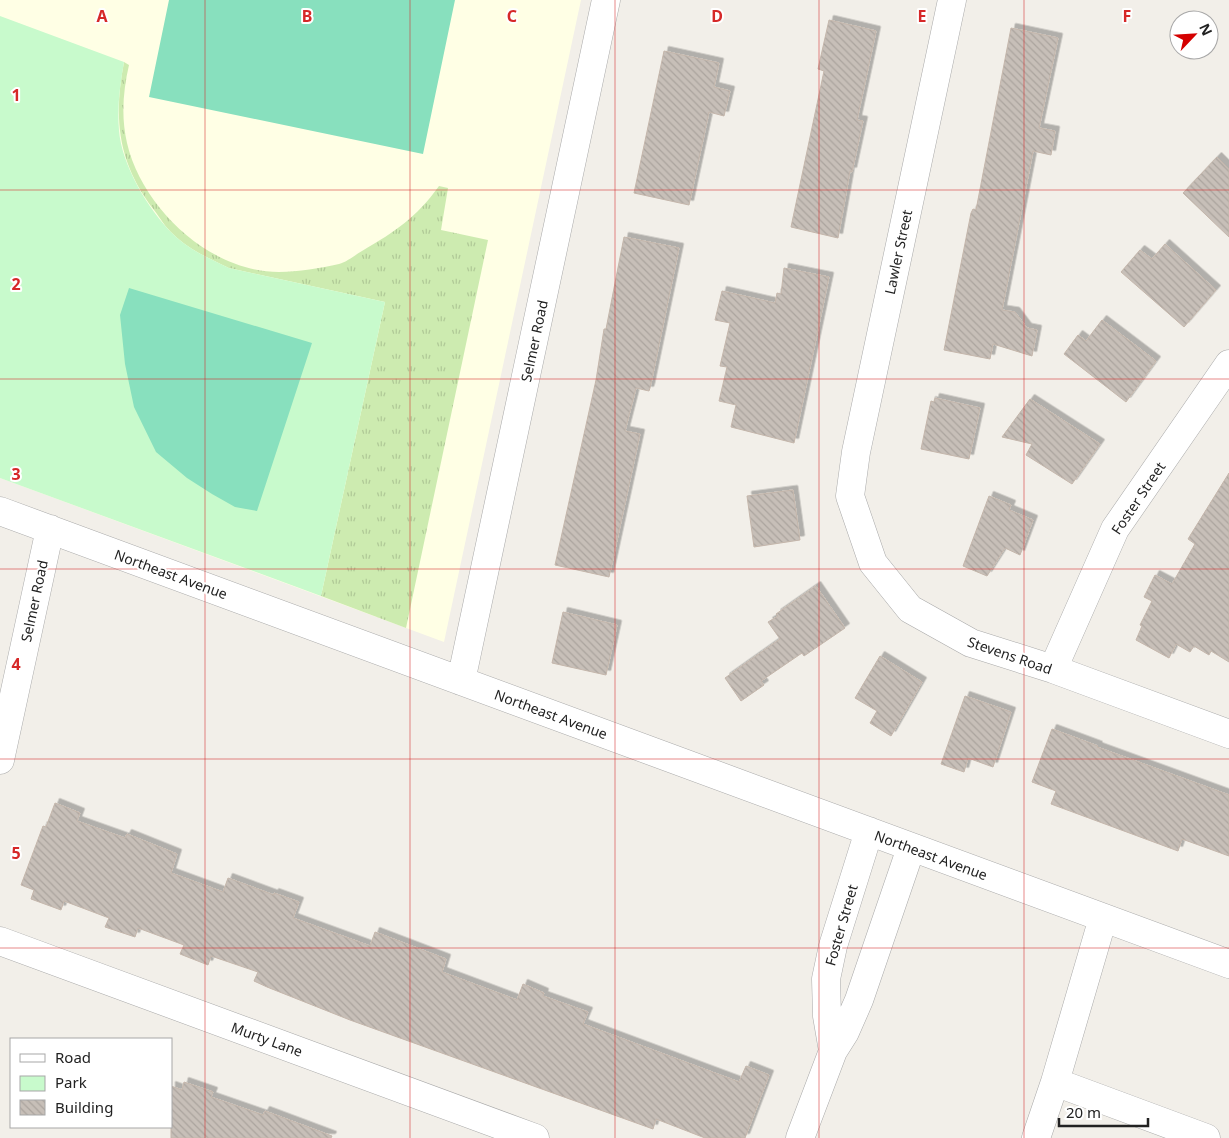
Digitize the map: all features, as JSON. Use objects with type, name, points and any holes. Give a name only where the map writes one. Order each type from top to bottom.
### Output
[{"type":"street","name":"Selmer Road","points":[[461,681],[606,0]]},
{"type":"street","name":"Lawler Street","points":[[853,503],[850,496],[856,452],[952,0]]},
{"type":"street","name":"Foster Street","points":[[1053,669],[1115,529],[1229,364]]},
{"type":"street","name":"Stevens Road","points":[[853,503],[873,562],[910,609],[971,643],[1053,669],[1229,734]]},
{"type":"street","name":"Northeast Avenue","points":[[0,511],[1229,964]]},
{"type":"street","name":"Selmer Road","points":[[0,760],[50,529]]},
{"type":"street","name":"Foster Street","points":[[833,1051],[827,1016],[826,979],[833,946],[869,832]]},
{"type":"street","points":[[800,1138],[833,1051],[845,1032],[859,1000],[910,848]]},
{"type":"street","points":[[1036,1138],[1055,1082],[1103,918]]},
{"type":"street","name":"Murty Lane","points":[[0,941],[535,1138]]},
{"type":"street","points":[[1055,1082],[1206,1138]]},
{"type":"shaded area","points":[[0,0],[581,0],[444,642],[0,478]]},
{"type":"green space","points":[[169,0],[455,0],[423,154],[149,97]]},
{"type":"green space","points":[[0,16],[124,62],[118,113],[121,143],[125,157],[146,200],[164,224],[185,244],[229,268],[385,302],[321,596],[0,478]]},
{"type":"green space","points":[[124,62],[129,65],[125,84],[123,114],[127,143],[135,167],[147,191],[163,212],[183,232],[205,248],[228,261],[253,269],[279,272],[309,270],[342,263],[405,223],[422,207],[439,186],[448,188],[441,230],[488,240],[406,628],[321,596],[385,302],[229,268],[192,249],[173,234],[163,223],[142,192],[126,158],[121,140],[119,121],[119,103]]},
{"type":"green space","points":[[129,288],[312,343],[257,511],[235,507],[212,494],[187,478],[156,452],[134,407],[125,364],[120,315]]},
{"type":"building","points":[[829,20],[876,31],[857,120],[863,121],[852,172],[850,171],[838,238],[791,227],[824,71],[818,69]]},
{"type":"building","points":[[1011,28],[1058,38],[1039,128],[1055,131],[1051,155],[1033,151],[1002,310],[1015,312],[1027,328],[1037,330],[1032,356],[993,344],[990,359],[944,350],[971,213],[973,209],[976,210]]},
{"type":"building","points":[[664,51],[719,63],[714,87],[730,91],[724,116],[709,112],[689,205],[634,193]]},
{"type":"building","points":[[1217,157],[1229,169],[1229,237],[1183,193]]},
{"type":"building","points":[[624,237],[679,248],[650,388],[649,391],[636,388],[625,431],[640,434],[609,577],[555,565],[596,380],[604,329],[606,329]]},
{"type":"building","points":[[1165,244],[1216,290],[1184,327],[1121,272],[1140,250],[1152,259]]},
{"type":"building","points":[[784,268],[829,277],[794,443],[731,427],[736,405],[719,401],[727,367],[720,366],[730,323],[715,320],[722,291],[775,303],[777,293],[781,294]]},
{"type":"building","points":[[1102,320],[1156,361],[1126,402],[1064,354],[1078,335],[1086,341]]},
{"type":"building","points":[[935,398],[980,408],[969,459],[921,449],[931,401],[934,402]]},
{"type":"building","points":[[1030,399],[1100,444],[1072,484],[1026,455],[1032,444],[1002,437]]},
{"type":"building","points":[[1229,473],[1229,662],[1211,651],[1209,655],[1194,646],[1190,652],[1176,644],[1169,658],[1136,640],[1142,626],[1140,625],[1152,601],[1144,597],[1155,575],[1172,584],[1195,544],[1188,539]]},
{"type":"building","points":[[793,490],[800,540],[754,547],[747,496]]},
{"type":"building","points":[[989,496],[1011,505],[1009,510],[1033,520],[1020,555],[1005,548],[987,576],[963,566]]},
{"type":"building","points":[[816,586],[845,628],[804,656],[802,653],[761,681],[764,685],[741,701],[725,678],[780,639],[768,622],[778,616],[776,614]]},
{"type":"building","points":[[563,612],[617,625],[606,675],[552,663]]},
{"type":"building","points":[[880,656],[922,682],[891,736],[870,723],[877,711],[855,698]]},
{"type":"building","points":[[965,696],[1011,712],[993,767],[968,758],[964,772],[941,764]]},
{"type":"building","points":[[1052,729],[1229,795],[1229,856],[1182,839],[1178,851],[1051,804],[1056,791],[1032,782]]},
{"type":"building","points":[[55,803],[80,813],[77,821],[125,838],[127,834],[177,854],[171,873],[223,892],[228,878],[299,902],[293,918],[370,946],[375,932],[446,959],[442,972],[517,1000],[523,984],[544,993],[543,996],[588,1012],[583,1024],[739,1082],[746,1066],[769,1075],[745,1138],[705,1138],[656,1119],[653,1129],[350,1020],[254,981],[258,972],[211,956],[208,965],[180,954],[184,945],[138,928],[135,937],[105,927],[109,918],[64,901],[61,910],[31,899],[34,890],[21,885],[43,826],[46,827]]},
{"type":"building","points":[[184,1082],[213,1092],[211,1097],[263,1115],[265,1111],[332,1136],[331,1138],[171,1138],[172,1086],[182,1090]]}]
